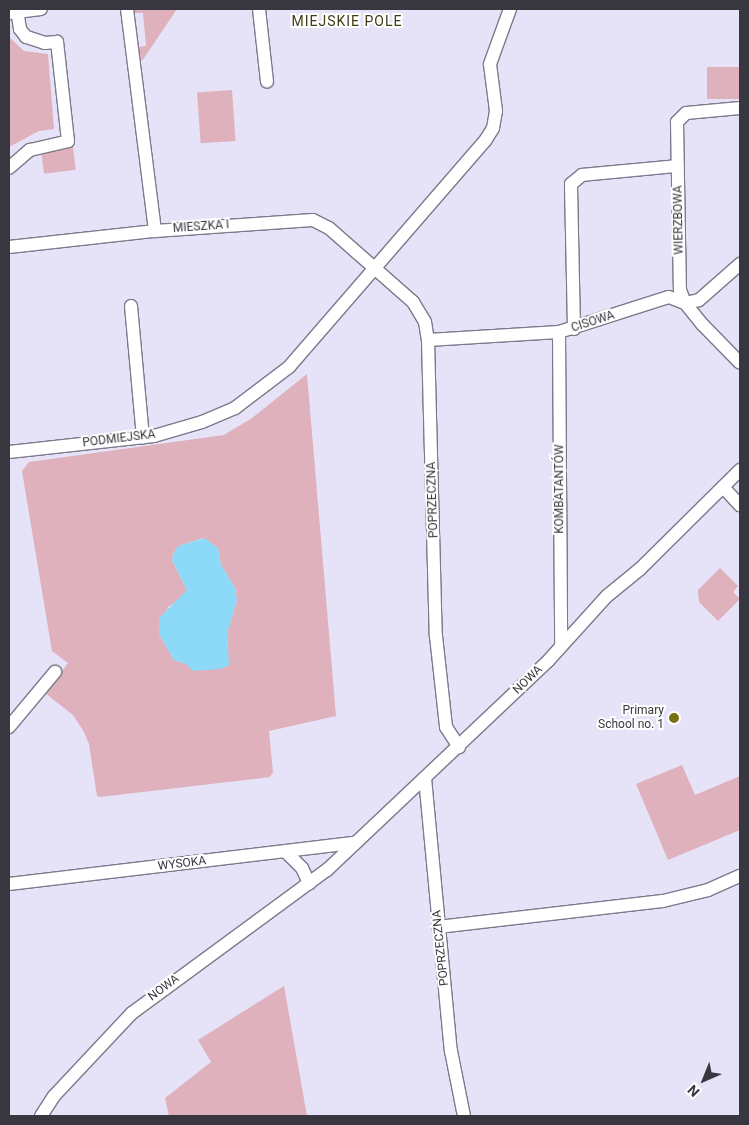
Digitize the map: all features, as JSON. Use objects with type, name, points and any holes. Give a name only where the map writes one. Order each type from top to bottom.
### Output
[{"type":"street","points":[[9,168],[30,150],[68,141],[57,42],[45,43],[26,37],[20,29],[15,11],[41,9]]},
{"type":"street","points":[[127,9],[155,231]]},
{"type":"street","points":[[259,9],[267,82]]},
{"type":"street","name":"PODMIEJSKA","points":[[9,452],[143,437],[202,422],[261,391],[289,368],[485,141],[493,128],[496,111],[490,64],[510,9]]},
{"type":"street","name":"WIERZBOWA","points":[[685,303],[680,290],[677,122],[686,113],[740,108]]},
{"type":"street","points":[[574,329],[571,184],[582,175],[678,166]]},
{"type":"street","name":"MIESZKA I","points":[[9,247],[155,231],[313,220],[329,228],[376,269]]},
{"type":"street","points":[[685,303],[699,300],[740,264]]},
{"type":"street","name":"POPRZECZNA","points":[[376,269],[413,302],[425,322],[428,340],[436,636],[446,726],[459,747]]},
{"type":"street","name":"CISOWA","points":[[428,340],[559,332],[574,329],[669,297],[685,303]]},
{"type":"street","points":[[685,303],[740,363]]},
{"type":"street","points":[[131,306],[143,437]]},
{"type":"street","name":"KOMBATANTÓW","points":[[559,332],[561,646]]},
{"type":"street","name":"NOWA","points":[[41,1116],[54,1096],[132,1013],[309,884],[355,844],[459,747],[561,646],[607,596],[640,569],[740,470]]},
{"type":"street","points":[[723,487],[740,505]]},
{"type":"street","points":[[9,727],[55,672]]},
{"type":"street","name":"POPRZECZNA","points":[[425,778],[451,1051],[464,1116]]},
{"type":"street","name":"WYSOKA","points":[[9,884],[355,844]]},
{"type":"street","points":[[286,852],[302,868],[309,884]]},
{"type":"street","points":[[438,927],[663,901],[708,890],[740,876]]},
{"type":"shaded area","points":[[135,9],[177,9],[142,61],[138,47],[146,46],[143,13],[134,13]]},
{"type":"shaded area","points":[[9,37],[24,51],[48,54],[54,129],[39,131],[9,147]]},
{"type":"shaded area","points":[[707,67],[740,67],[740,99],[707,99]]},
{"type":"shaded area","points":[[232,90],[236,141],[201,143],[197,92]]},
{"type":"shaded area","points":[[73,147],[76,170],[44,174],[41,151]]},
{"type":"shaded area","points":[[307,374],[336,716],[269,731],[273,772],[270,777],[97,796],[89,744],[84,732],[73,715],[45,693],[68,663],[52,651],[22,471],[29,462],[224,435],[252,418]],"holes":[[[203,538],[218,549],[221,565],[235,588],[237,600],[227,633],[228,655],[186,664],[174,660],[159,634],[168,607],[181,599],[187,590],[172,560],[174,552],[179,546]]]},
{"type":"shaded area","points":[[720,568],[738,586],[733,592],[740,599],[718,621],[699,602],[698,590]]},
{"type":"shaded area","points":[[682,765],[695,795],[740,776],[740,830],[668,860],[636,784]]},
{"type":"shaded area","points":[[284,986],[307,1116],[169,1116],[165,1098],[211,1062],[198,1040]]},
{"type":"water","points":[[204,538],[218,548],[221,565],[235,588],[237,600],[227,633],[229,665],[220,669],[193,671],[186,664],[174,660],[159,634],[159,618],[187,590],[172,560],[174,552],[179,546]]},
{"type":"place","name":"Primary School no. 1","points":[[674,718]]},
{"type":"district","name":"MIEJSKIE POLE","points":[[347,21]]}]
